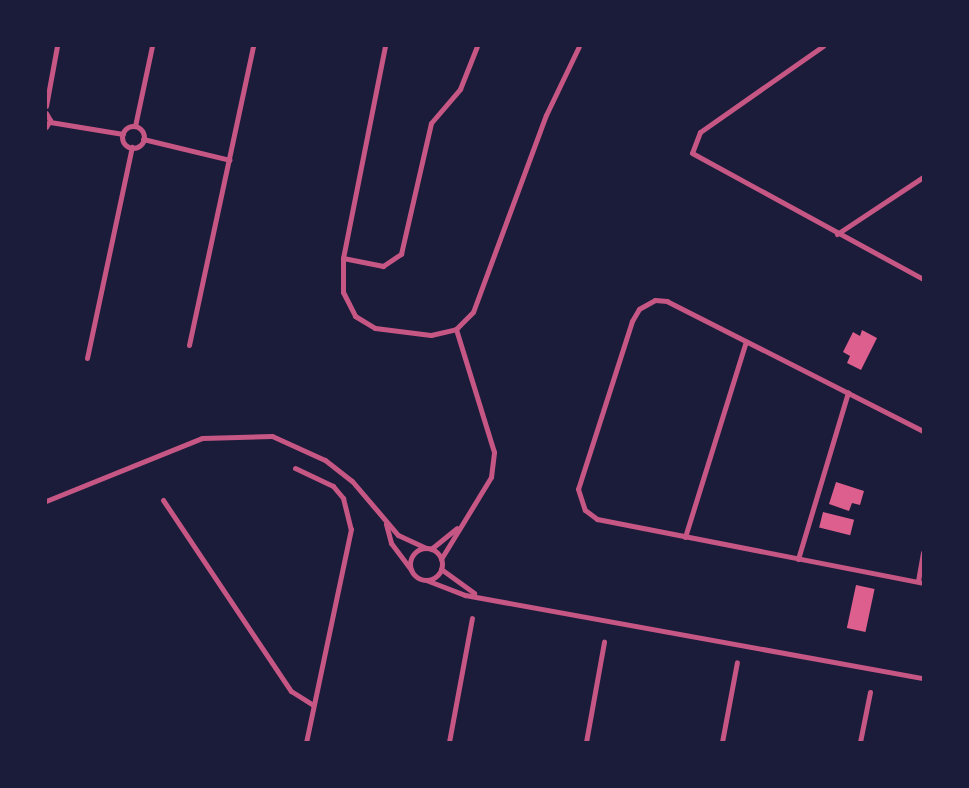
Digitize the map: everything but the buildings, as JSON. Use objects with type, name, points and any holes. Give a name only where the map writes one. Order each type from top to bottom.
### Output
[{"type":"street","points":[[46,106],[58,46]]},
{"type":"street","points":[[152,46],[135,126],[143,139],[230,159]]},
{"type":"street","points":[[189,345],[253,46]]},
{"type":"street","points":[[385,46],[343,258],[344,292],[348,306],[363,321],[411,335],[456,329],[473,312],[542,127],[579,46]]},
{"type":"street","points":[[343,258],[383,266],[401,254],[431,123],[460,89],[477,46]]},
{"type":"street","points":[[823,46],[700,132],[692,153],[923,279]]},
{"type":"street","points":[[46,113],[48,125],[123,134],[135,126]]},
{"type":"street","points":[[123,134],[124,143],[132,147]]},
{"type":"street","points":[[87,358],[132,147],[143,139]]},
{"type":"street","points":[[837,234],[923,177]]},
{"type":"street","points":[[923,431],[667,300],[655,300],[639,309],[582,476],[580,498],[585,510],[597,519],[921,582],[923,552]]},
{"type":"street","points":[[441,569],[441,559],[491,477],[494,452],[456,329]]},
{"type":"street","points":[[685,537],[746,341]]},
{"type":"street","points":[[798,559],[848,392]]},
{"type":"street","points":[[46,501],[202,438],[272,436],[299,445],[352,481],[386,524],[441,559]]},
{"type":"street","points":[[295,468],[333,486],[343,498],[350,521],[306,743]]},
{"type":"street","points":[[163,500],[291,691],[313,705]]},
{"type":"street","points":[[386,524],[391,543],[413,573],[443,589],[923,678]]},
{"type":"street","points":[[413,573],[412,557],[428,549],[459,526]]},
{"type":"street","points":[[426,580],[441,569]]},
{"type":"street","points":[[441,569],[477,594]]},
{"type":"street","points":[[449,743],[472,618]]},
{"type":"street","points":[[586,743],[604,642]]},
{"type":"street","points":[[722,743],[737,662]]},
{"type":"street","points":[[860,743],[870,692]]}]
